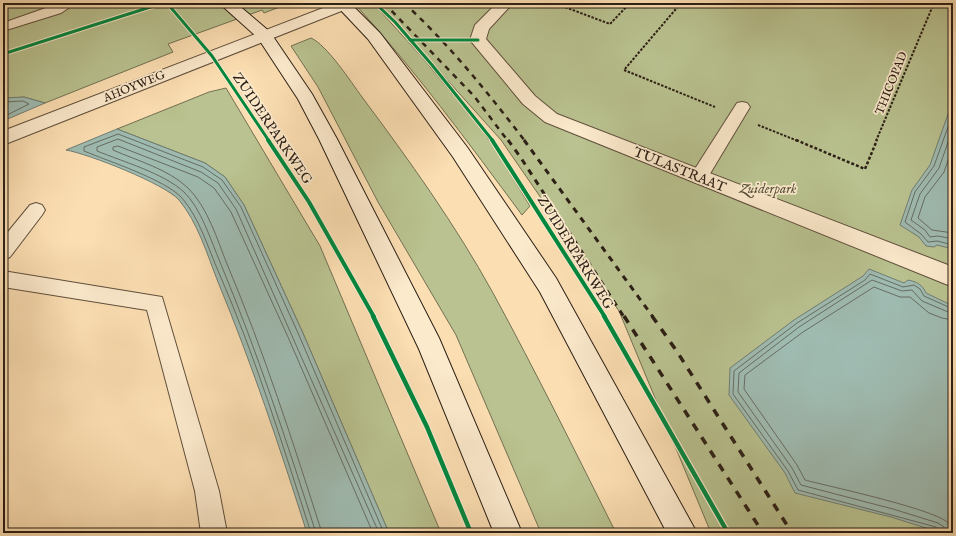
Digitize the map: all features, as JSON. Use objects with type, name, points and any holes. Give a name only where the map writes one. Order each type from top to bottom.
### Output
[{"type":"main road","points":[[227,3],[264,35],[306,98],[372,227],[430,346],[508,533]]},
{"type":"main road","name":"TULASTRAAT","points":[[505,3],[481,28],[478,40],[529,100],[551,118],[953,277]]},
{"type":"main road","points":[[264,35],[343,4],[374,36],[460,152],[548,285],[683,533]]},
{"type":"main road","name":"AHOYWEG","points":[[7,136],[264,35]]},
{"type":"lane","points":[[3,27],[56,10],[70,3]]},
{"type":"lane","points":[[699,177],[742,107]]},
{"type":"lane","points":[[3,252],[36,210]]},
{"type":"lane","points":[[3,279],[155,303],[207,491],[214,533]]},
{"type":"path","points":[[554,3],[610,24],[630,3]]},
{"type":"path","points":[[624,70],[681,3]]},
{"type":"green space","points":[[3,3],[290,3],[264,13],[262,10],[168,44],[173,52],[45,103],[24,97],[3,99]]},
{"type":"green space","points":[[354,3],[373,3],[421,56],[480,127],[500,156],[530,206],[522,215],[420,80]]},
{"type":"green space","name":"Zuiderpark","points":[[378,3],[953,3],[953,533],[711,533],[619,311],[501,140]]},
{"type":"green space","points":[[311,38],[324,48],[345,74],[414,169],[463,242],[493,293],[525,353],[616,533],[541,533],[456,335],[378,202],[318,87],[291,46]]},
{"type":"green space","points":[[226,88],[320,246],[441,533],[389,533],[302,331],[244,205],[225,177],[205,163],[117,129],[209,92]]},
{"type":"water","points":[[24,97],[45,103],[3,121],[3,98]]},
{"type":"water","points":[[953,100],[953,249],[937,245],[934,247],[926,246],[919,237],[900,225],[912,190],[930,165]]},
{"type":"water","points":[[117,129],[205,163],[225,177],[244,205],[302,331],[389,533],[307,533],[254,375],[202,239],[186,209],[171,193],[143,178],[108,163],[66,150]]},
{"type":"water","points":[[869,269],[904,283],[908,280],[917,283],[923,287],[926,293],[953,306],[953,533],[942,533],[891,517],[795,493],[785,473],[729,395],[730,368],[794,320],[863,276]]},
{"type":"railway","points":[[384,3],[474,96],[508,141]]},
{"type":"railway","points":[[404,3],[452,52],[525,141]]},
{"type":"railway","points":[[508,140],[624,317]]},
{"type":"railway","points":[[524,140],[653,317]]},
{"type":"railway","points":[[624,316],[763,533]]},
{"type":"railway","points":[[652,316],[676,350],[792,533]]},
{"type":"cycle path","points":[[3,54],[163,3]]},
{"type":"cycle path","name":"ZUIDERPARKWEG","points":[[167,3],[212,56],[309,202],[366,301],[427,427],[471,533]]},
{"type":"cycle path","name":"ZUIDERPARKWEG","points":[[375,3],[395,22],[432,65],[492,140],[599,307],[728,533]]},
{"type":"cycle path","points":[[410,40],[478,40]]}]
